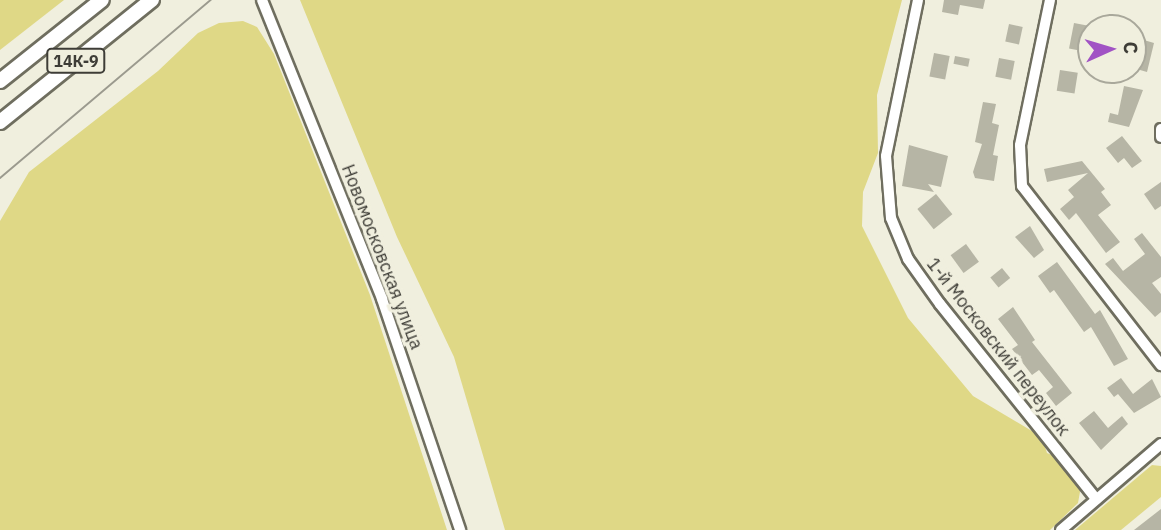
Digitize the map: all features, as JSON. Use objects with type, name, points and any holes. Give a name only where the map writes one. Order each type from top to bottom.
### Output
[{"type":"main road","points":[[0,81],[102,0]]},
{"type":"main road","name":"14К-9","points":[[0,122],[152,0]]},
{"type":"street","name":"Новомосковская улица","points":[[262,0],[382,299],[460,530]]},
{"type":"street","name":"1-й Московский переулок","points":[[918,0],[886,156],[891,218],[908,259],[940,304],[1096,499]]},
{"type":"street","points":[[1050,0],[1020,145],[1022,186],[1161,365]]},
{"type":"street","points":[[1161,129],[1161,137]]},
{"type":"street","points":[[1061,530],[1159,449]]},
{"type":"shaded area","points":[[0,0],[64,0],[0,50]]},
{"type":"shaded area","points":[[300,0],[902,0],[877,95],[878,153],[863,192],[862,226],[908,318],[973,396],[1042,437],[1047,453],[1059,458],[1081,486],[1078,503],[1050,530],[505,530],[454,357],[397,237]]},
{"type":"shaded area","points":[[243,21],[257,27],[274,54],[370,295],[447,530],[0,530],[0,221],[29,172],[158,71],[198,33],[219,23]]},
{"type":"shaded area","points":[[1152,465],[1161,466],[1161,497],[1121,530],[1075,530]]},
{"type":"building","points":[[944,0],[985,0],[983,9],[960,5],[958,15],[942,12]]},
{"type":"building","points":[[1074,23],[1077,24],[1077,50],[1069,49]]},
{"type":"building","points":[[1009,24],[1023,27],[1019,45],[1005,42]]},
{"type":"building","points":[[1147,41],[1154,43],[1147,72]]},
{"type":"building","points":[[934,53],[950,56],[945,80],[929,77]]},
{"type":"building","points":[[955,56],[970,59],[968,67],[953,64]]},
{"type":"building","points":[[999,58],[1015,61],[1011,80],[995,77]]},
{"type":"building","points":[[1060,70],[1077,73],[1074,94],[1057,91]]},
{"type":"building","points":[[1124,86],[1143,90],[1129,127],[1108,122],[1110,113],[1118,115]]},
{"type":"building","points":[[983,102],[996,104],[992,123],[999,125],[993,155],[998,156],[994,181],[975,178],[973,172],[982,144],[975,142]]},
{"type":"building","points":[[1122,136],[1142,161],[1132,168],[1124,158],[1118,163],[1106,148]]},
{"type":"building","points":[[909,145],[948,156],[941,187],[928,184],[934,192],[902,186]]},
{"type":"building","points":[[1082,161],[1105,189],[1101,192],[1111,205],[1098,215],[1120,242],[1106,253],[1076,213],[1069,220],[1060,209],[1074,197],[1068,190],[1088,173],[1047,182],[1044,169]]},
{"type":"building","points":[[1161,182],[1161,206],[1155,210],[1144,194]]},
{"type":"building","points":[[936,194],[952,214],[934,229],[917,209]]},
{"type":"building","points":[[1030,226],[1044,250],[1034,258],[1015,237]]},
{"type":"building","points":[[1142,233],[1161,257],[1161,277],[1152,283],[1161,294],[1161,312],[1155,317],[1105,264],[1113,258],[1123,271],[1145,254],[1134,239]]},
{"type":"building","points":[[966,244],[979,262],[964,273],[951,255]]},
{"type":"building","points":[[1057,262],[1095,314],[1100,310],[1128,359],[1114,366],[1091,327],[1084,332],[1054,290],[1050,293],[1038,276]]},
{"type":"building","points":[[1002,268],[1010,278],[999,288],[990,277]]},
{"type":"building","points":[[1013,307],[1035,340],[1032,342],[1072,393],[1056,406],[1046,393],[1053,387],[1039,370],[1032,375],[1012,349],[1018,345],[998,319]]},
{"type":"building","points":[[1121,378],[1133,394],[1152,379],[1161,397],[1134,413],[1118,394],[1114,397],[1107,388]]},
{"type":"building","points":[[1094,411],[1108,428],[1122,416],[1128,424],[1101,450],[1079,423]]},
{"type":"building","points":[[1161,509],[1161,530],[1134,530]]},
{"type":"tram line","points":[[0,178],[211,0]]}]
